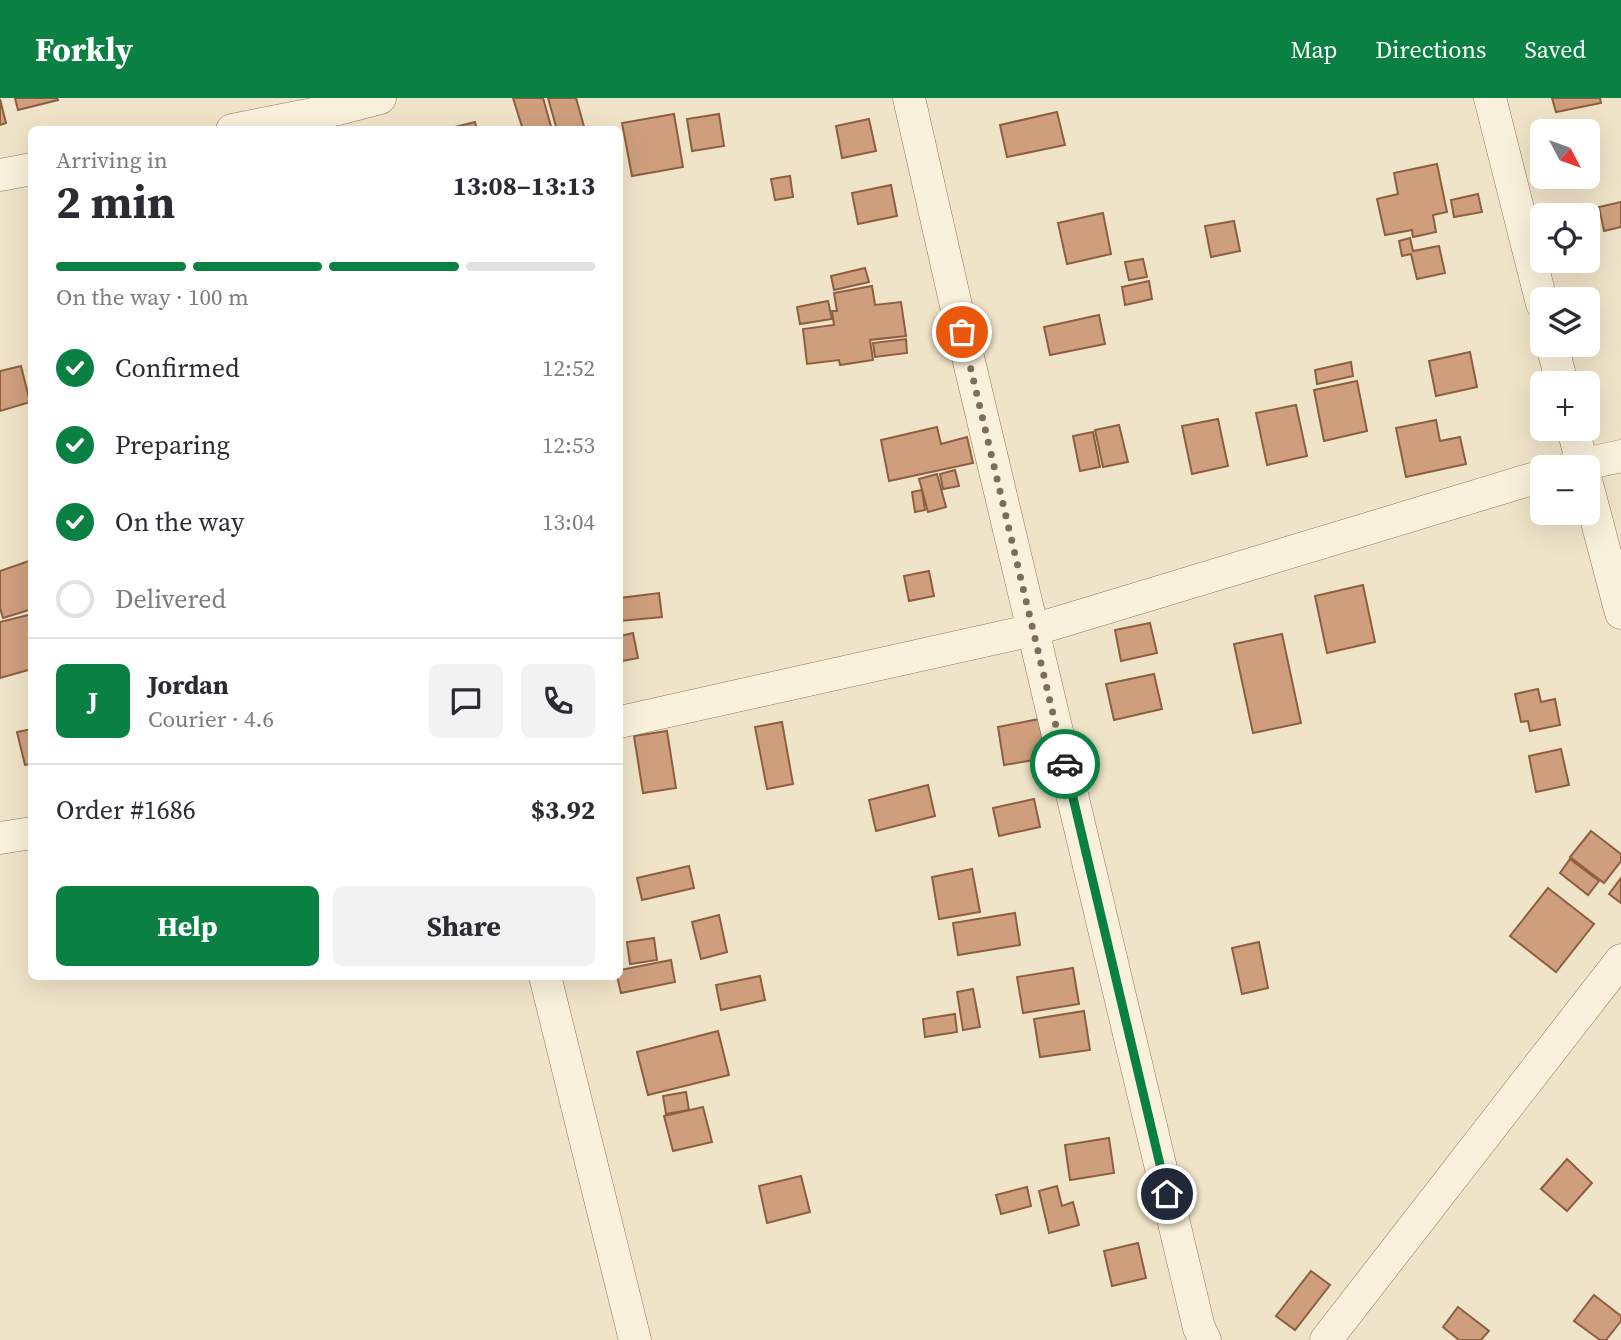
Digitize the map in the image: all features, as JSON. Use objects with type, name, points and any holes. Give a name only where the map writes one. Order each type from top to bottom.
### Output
[{"type":"street","points":[[256,126],[339,112],[380,98]]},
{"type":"street","points":[[909,98],[962,332],[1199,1328],[1205,1340]]},
{"type":"street","points":[[1490,98],[1538,287]]},
{"type":"street","points":[[0,175],[28,170]]},
{"type":"street","points":[[1600,464],[1621,456]]},
{"type":"street","points":[[623,721],[1033,630],[1530,480]]},
{"type":"street","points":[[1596,525],[1621,613]]},
{"type":"street","points":[[0,838],[28,834]]},
{"type":"street","points":[[1326,1340],[1621,960]]},
{"type":"street","points":[[546,980],[635,1340]]},
{"type":"building","points":[[15,98],[57,98],[58,100],[18,110]]},
{"type":"building","points":[[513,98],[543,98],[551,126],[522,126]]},
{"type":"building","points":[[548,98],[576,98],[584,126],[556,126]]},
{"type":"building","points":[[1552,98],[1600,98],[1601,103],[1556,112]]},
{"type":"building","points":[[0,99],[6,123],[0,125]]},
{"type":"building","points":[[1057,112],[1065,145],[1007,157],[1000,125]]},
{"type":"building","points":[[674,114],[683,167],[632,176],[622,123]]},
{"type":"building","points":[[719,114],[724,146],[692,151],[687,119]]},
{"type":"building","points":[[869,119],[876,151],[842,158],[836,126]]},
{"type":"building","points":[[475,122],[476,126],[459,126]]},
{"type":"building","points":[[1437,164],[1447,212],[1433,215],[1436,232],[1413,237],[1412,230],[1385,235],[1377,199],[1398,194],[1394,173]]},
{"type":"building","points":[[790,176],[793,197],[775,200],[771,179]]},
{"type":"building","points":[[891,185],[897,216],[858,224],[852,193]]},
{"type":"building","points":[[1478,194],[1482,212],[1454,217],[1451,200]]},
{"type":"building","points":[[1621,202],[1621,227],[1604,231],[1600,207]]},
{"type":"building","points":[[1103,213],[1111,254],[1067,264],[1058,223]]},
{"type":"building","points":[[1234,221],[1240,251],[1211,257],[1205,226]]},
{"type":"building","points":[[1410,238],[1413,251],[1439,246],[1445,273],[1417,279],[1411,254],[1402,256],[1399,241]]},
{"type":"building","points":[[1143,259],[1147,277],[1129,280],[1125,262]]},
{"type":"building","points":[[865,268],[869,282],[834,290],[831,276]]},
{"type":"building","points":[[1149,281],[1152,299],[1125,305],[1122,287]]},
{"type":"building","points":[[872,286],[875,305],[901,302],[906,336],[870,340],[873,360],[840,365],[839,360],[807,364],[803,329],[834,325],[832,311],[837,311],[834,293]]},
{"type":"building","points":[[828,301],[832,319],[800,324],[797,307]]},
{"type":"building","points":[[1099,315],[1105,344],[1050,355],[1044,327]]},
{"type":"building","points":[[906,339],[907,353],[875,357],[873,343]]},
{"type":"building","points":[[1470,352],[1477,387],[1436,396],[1429,361]]},
{"type":"building","points":[[1351,362],[1353,376],[1317,384],[1315,370]]},
{"type":"building","points":[[21,366],[28,403],[0,411],[0,371]]},
{"type":"building","points":[[1357,381],[1367,431],[1324,441],[1314,390]]},
{"type":"building","points":[[1296,405],[1307,456],[1267,465],[1256,413]]},
{"type":"building","points":[[1218,419],[1228,466],[1192,474],[1182,426]]},
{"type":"building","points":[[1436,420],[1440,441],[1460,437],[1466,464],[1406,477],[1396,428]]},
{"type":"building","points":[[1119,425],[1128,462],[1103,467],[1095,430]]},
{"type":"building","points":[[937,427],[941,444],[967,437],[973,463],[889,481],[881,440]]},
{"type":"building","points":[[1093,432],[1100,467],[1080,471],[1073,436]]},
{"type":"building","points":[[955,470],[959,486],[943,489],[940,474]]},
{"type":"building","points":[[937,474],[946,507],[928,512],[919,479]]},
{"type":"building","points":[[922,490],[925,510],[915,512],[912,492]]},
{"type":"building","points":[[28,561],[28,610],[3,618],[0,608],[0,571]]},
{"type":"building","points":[[929,571],[934,596],[909,601],[904,576]]},
{"type":"building","points":[[1363,585],[1375,642],[1327,653],[1315,596]]},
{"type":"building","points":[[659,593],[662,617],[623,621],[623,598]]},
{"type":"building","points":[[28,615],[28,670],[0,678],[0,622]]},
{"type":"building","points":[[1150,623],[1157,653],[1121,661],[1115,630]]},
{"type":"building","points":[[633,633],[638,658],[623,661],[623,635]]},
{"type":"building","points":[[1282,634],[1301,723],[1253,733],[1234,644]]},
{"type":"building","points":[[1154,674],[1162,709],[1114,720],[1106,684]]},
{"type":"building","points":[[1538,689],[1541,702],[1555,699],[1560,725],[1530,731],[1528,721],[1521,722],[1515,694]]},
{"type":"building","points":[[1039,719],[1046,758],[1004,765],[998,727]]},
{"type":"building","points":[[782,722],[793,784],[767,789],[755,727]]},
{"type":"building","points":[[28,730],[28,765],[25,765],[17,732]]},
{"type":"building","points":[[667,731],[676,788],[643,793],[634,736]]},
{"type":"building","points":[[1561,749],[1569,785],[1536,792],[1529,756]]},
{"type":"building","points":[[928,785],[935,816],[876,831],[869,800]]},
{"type":"building","points":[[1034,799],[1040,827],[999,836],[993,808]]},
{"type":"building","points":[[1591,831],[1621,854],[1621,861],[1604,883],[1570,857]]},
{"type":"building","points":[[1570,859],[1599,881],[1588,895],[1560,873]]},
{"type":"building","points":[[689,866],[694,888],[642,900],[637,878]]},
{"type":"building","points":[[972,869],[980,912],[939,919],[932,877]]},
{"type":"building","points":[[1621,878],[1621,903],[1609,894]]},
{"type":"building","points":[[1548,888],[1594,924],[1556,972],[1510,936]]},
{"type":"building","points":[[1015,913],[1020,945],[958,955],[953,923]]},
{"type":"building","points":[[719,915],[727,952],[701,959],[692,922]]},
{"type":"building","points":[[654,938],[657,960],[630,964],[627,942]]},
{"type":"building","points":[[1259,942],[1268,988],[1242,994],[1232,948]]},
{"type":"building","points":[[671,960],[675,982],[621,993],[618,980],[623,980],[623,969]]},
{"type":"building","points":[[1073,968],[1079,1004],[1023,1013],[1017,977]]},
{"type":"building","points":[[760,976],[765,1000],[721,1010],[716,985]]},
{"type":"building","points":[[973,989],[980,1027],[963,1030],[957,992]]},
{"type":"building","points":[[1084,1011],[1090,1050],[1040,1057],[1034,1019]]},
{"type":"building","points":[[955,1014],[957,1032],[925,1037],[923,1019]]},
{"type":"building","points":[[718,1031],[729,1075],[648,1095],[637,1052]]},
{"type":"building","points":[[686,1092],[689,1110],[666,1114],[663,1096]]},
{"type":"building","points":[[703,1107],[712,1142],[673,1151],[664,1116]]},
{"type":"building","points":[[1109,1138],[1114,1173],[1070,1180],[1065,1145]]},
{"type":"building","points":[[1567,1159],[1592,1183],[1567,1211],[1541,1189]]},
{"type":"building","points":[[801,1176],[810,1212],[767,1223],[759,1186]]},
{"type":"building","points":[[1057,1186],[1062,1206],[1073,1202],[1079,1225],[1049,1233],[1039,1191]]},
{"type":"building","points":[[1027,1187],[1031,1206],[1001,1214],[996,1195]]},
{"type":"building","points":[[1138,1243],[1146,1278],[1112,1286],[1104,1251]]},
{"type":"building","points":[[1311,1271],[1330,1285],[1295,1330],[1276,1316]]},
{"type":"building","points":[[1594,1295],[1621,1316],[1621,1321],[1606,1340],[1600,1340],[1574,1321]]},
{"type":"building","points":[[1458,1307],[1489,1331],[1481,1340],[1459,1340],[1443,1327]]},
{"type":"way so far","points":[[962,332],[1065,764]]},
{"type":"route","points":[[1065,764],[1167,1194]]}]
